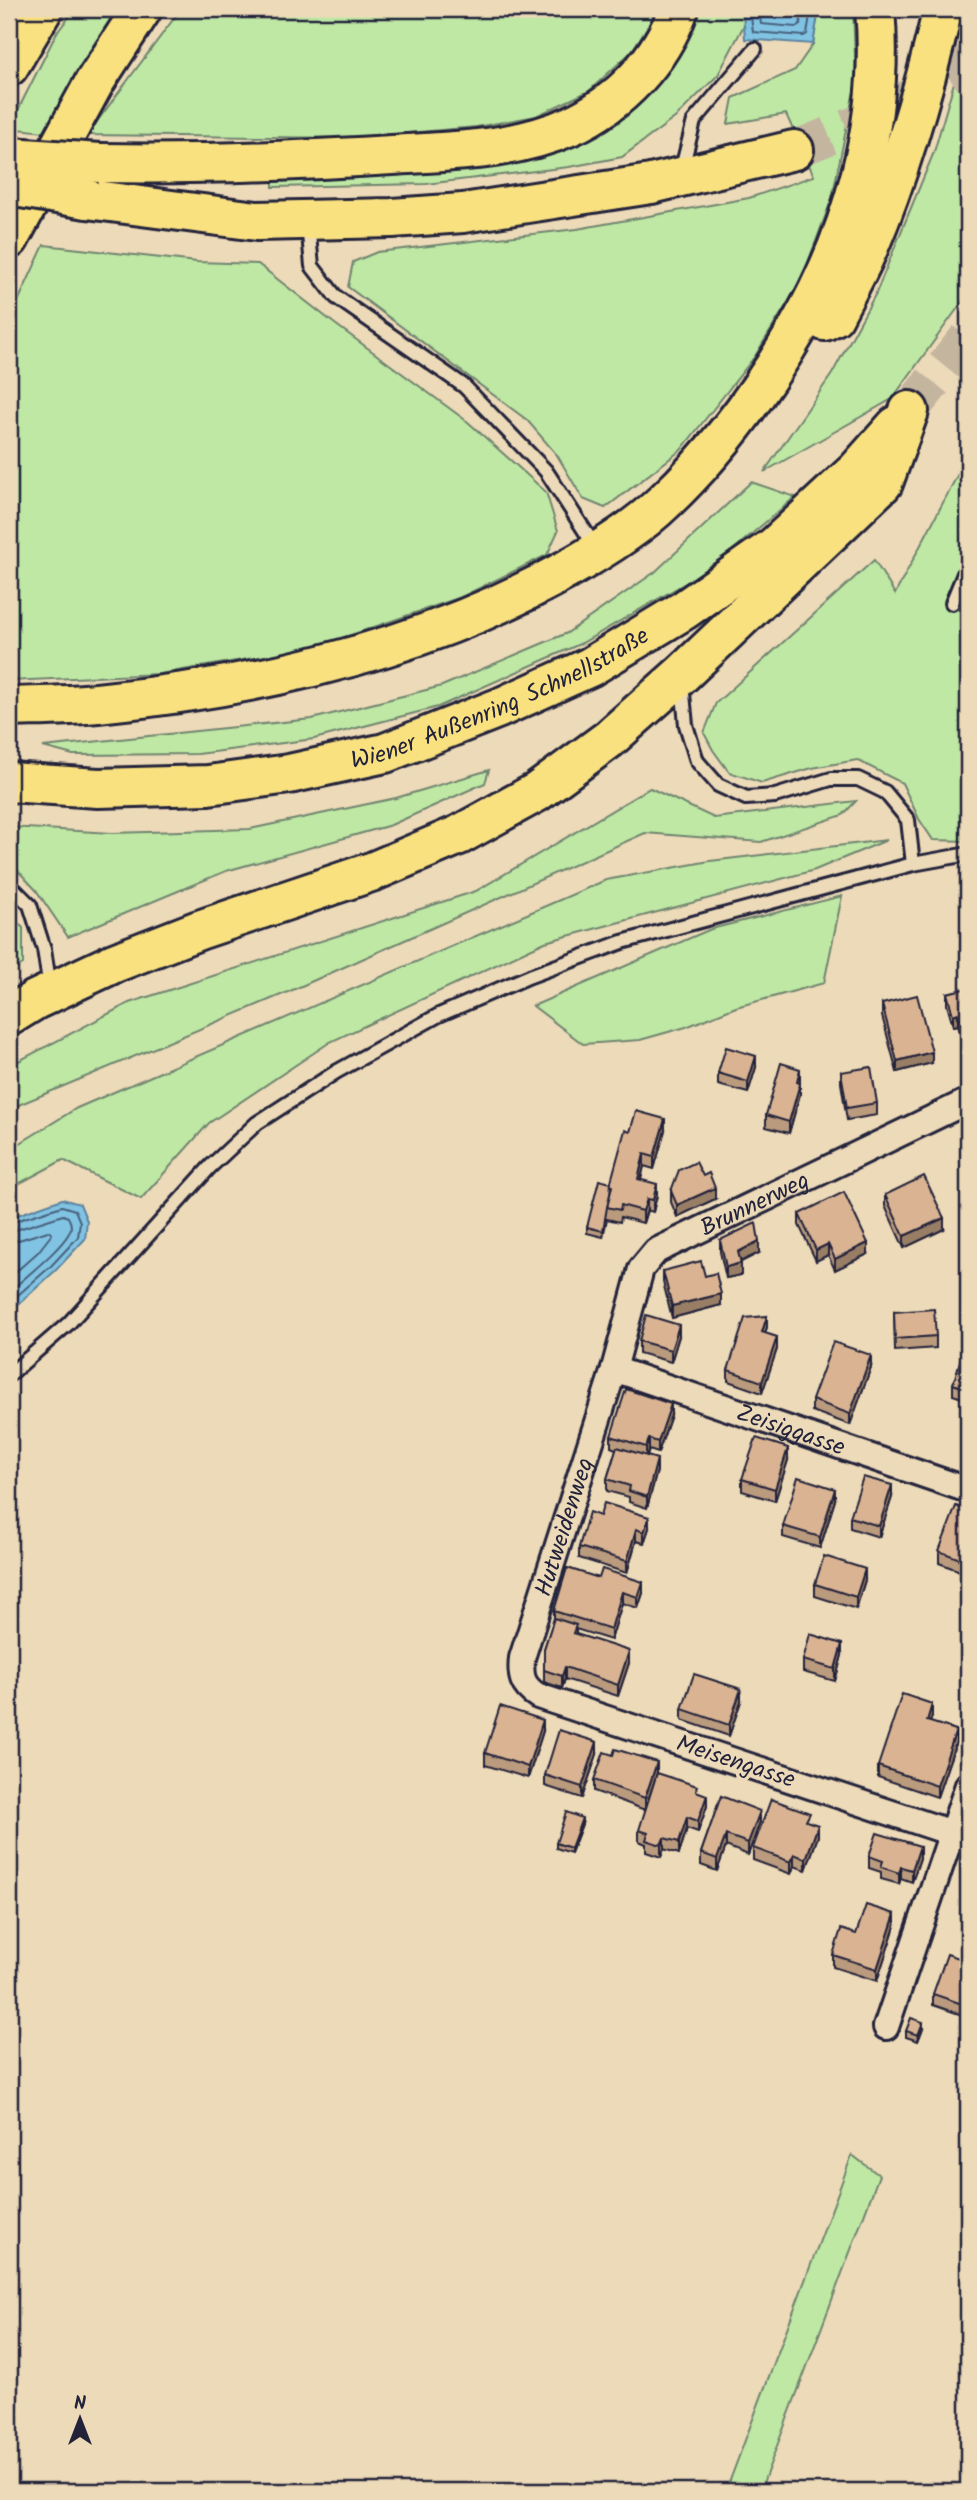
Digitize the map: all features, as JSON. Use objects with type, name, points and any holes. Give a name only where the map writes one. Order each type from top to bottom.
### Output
[{"type":"highway","points":[[9,66],[43,9]]},
{"type":"highway","points":[[9,239],[94,83],[142,9]]},
{"type":"highway","points":[[9,157],[100,163],[240,163],[488,148],[537,138],[573,125],[608,104],[626,89],[653,59],[679,9]]},
{"type":"highway","points":[[9,707],[94,704],[184,692],[315,665],[378,648],[451,624],[522,595],[598,551],[662,504],[715,449],[767,381],[813,303],[841,239],[862,173],[871,118],[875,9]]},
{"type":"highway","points":[[792,339],[834,316],[869,247],[896,179],[927,76],[943,9]]},
{"type":"highway","points":[[9,209],[257,221],[463,214],[679,178],[794,150]]},
{"type":"highway","points":[[9,186],[83,211]]},
{"type":"highway","name":"Wiener Außenring Schnellstraße","points":[[9,782],[98,788],[208,785],[289,774],[385,753],[499,708],[590,667],[684,610],[775,546],[856,471],[909,411],[883,483],[681,675]]},
{"type":"highway","points":[[9,1016],[114,963],[199,930],[374,871],[459,835],[537,792],[609,739],[681,675]]},
{"type":"street","name":"Brunnerweg","points":[[614,1369],[641,1269],[656,1251],[968,1101]]},
{"type":"street","name":"Zeisiggasse","points":[[614,1369],[968,1490]]},
{"type":"street","name":"Hutweidenweg","points":[[524,1685],[520,1674],[522,1658],[614,1369]]},
{"type":"street","name":"Meisengasse","points":[[524,1685],[538,1696],[952,1833]]},
{"type":"street","points":[[886,2027],[968,1785]]},
{"type":"lane","points":[[679,178],[694,121],[755,49]]},
{"type":"lane","points":[[308,221],[312,266],[336,297],[464,386],[546,471],[598,551]]},
{"type":"lane","points":[[952,603],[968,564]]},
{"type":"lane","points":[[681,675],[686,725],[697,761],[718,785],[746,798],[775,796],[831,779],[858,779],[885,792],[908,820],[913,864]]},
{"type":"lane","points":[[9,1375],[69,1323],[219,1158],[257,1123],[336,1072],[439,1015],[530,976],[611,947],[913,864],[968,854]]},
{"type":"lane","points":[[9,884],[30,905],[44,949],[51,993]]},
{"type":"green space","points":[[75,9],[121,9],[44,132],[9,128],[56,34]]},
{"type":"green space","points":[[181,9],[659,9],[631,52],[589,91],[536,116],[476,127],[349,138],[87,135]]},
{"type":"green space","points":[[695,9],[743,9],[744,25],[718,75],[676,117],[622,157],[569,167],[426,184],[273,187],[273,181],[378,176],[529,158]]},
{"type":"green space","points":[[819,9],[853,9],[856,81],[832,198],[801,281],[755,356],[681,450],[605,508],[583,499],[557,455],[527,420],[348,287],[353,262],[377,252],[577,229],[749,198],[814,176],[786,114],[728,124],[733,98],[795,70],[813,44]]},
{"type":"green space","points":[[968,34],[968,294],[892,399],[764,472],[832,374],[876,293],[934,152]]},
{"type":"green space","points":[[44,245],[197,262],[258,264],[468,422],[546,492],[558,531],[547,555],[461,597],[313,648],[159,674],[9,681],[9,321]]},
{"type":"green space","points":[[968,455],[968,841],[933,840],[919,819],[902,783],[857,760],[812,768],[762,783],[729,772],[704,733],[716,703],[874,560],[895,594]]},
{"type":"green space","points":[[751,482],[795,497],[713,567],[582,643],[438,707],[314,739],[198,754],[73,755],[43,747],[312,719],[442,686],[567,633],[655,572]]},
{"type":"green space","points":[[489,770],[485,783],[391,825],[226,871],[68,937],[36,890],[9,861],[9,827],[112,833],[250,829],[396,798]]},
{"type":"green space","points":[[650,788],[714,818],[856,801],[843,815],[761,842],[645,833],[288,992],[9,1109],[9,1066],[129,1003],[476,891]]},
{"type":"green space","points":[[887,840],[815,870],[545,942],[330,1042],[209,1123],[141,1199],[63,1160],[9,1189],[9,1150],[77,1108],[606,880],[710,861]]},
{"type":"green space","points":[[842,896],[824,983],[736,1007],[686,1027],[640,1040],[583,1044],[533,1006],[711,929]]},
{"type":"green space","points":[[9,913],[23,928],[23,964],[9,972]]},
{"type":"green space","points":[[852,2155],[879,2175],[760,2491],[726,2491]]},
{"type":"water","points":[[743,9],[819,9],[813,44],[745,39]]},
{"type":"water","points":[[62,1199],[80,1204],[87,1221],[85,1239],[9,1313],[9,1218]]},
{"type":"building","points":[[968,988],[968,1051],[958,1013],[953,1015],[947,993]]},
{"type":"building","points":[[917,995],[932,1052],[897,1061],[882,1004]]},
{"type":"building","points":[[726,1047],[756,1056],[748,1082],[718,1073]]},
{"type":"building","points":[[781,1063],[800,1069],[797,1082],[800,1083],[789,1122],[766,1115]]},
{"type":"building","points":[[871,1067],[877,1103],[847,1108],[841,1072]]},
{"type":"building","points":[[636,1111],[665,1119],[654,1157],[644,1154],[638,1179],[657,1184],[653,1200],[647,1199],[643,1211],[621,1205],[620,1210],[607,1207],[625,1130],[630,1132]]},
{"type":"building","points":[[696,1162],[703,1176],[709,1173],[715,1188],[677,1205],[671,1191],[679,1170]]},
{"type":"building","points":[[924,1176],[944,1218],[904,1236],[885,1195]]},
{"type":"building","points":[[599,1180],[611,1183],[603,1231],[587,1227]]},
{"type":"building","points":[[844,1192],[868,1243],[835,1259],[828,1244],[816,1250],[799,1214]]},
{"type":"building","points":[[756,1223],[759,1241],[738,1252],[741,1263],[726,1267],[720,1240]]},
{"type":"building","points":[[701,1261],[705,1276],[716,1273],[721,1294],[672,1306],[663,1271]]},
{"type":"building","points":[[934,1309],[936,1336],[895,1339],[894,1312]]},
{"type":"building","points":[[646,1315],[679,1325],[671,1350],[639,1341]]},
{"type":"building","points":[[767,1316],[762,1332],[777,1337],[762,1382],[728,1370],[745,1318]]},
{"type":"building","points":[[833,1342],[871,1355],[850,1414],[812,1400]]},
{"type":"building","points":[[965,1345],[968,1347],[968,1389],[953,1384]]},
{"type":"building","points":[[626,1389],[671,1404],[658,1442],[649,1439],[646,1447],[611,1436]]},
{"type":"building","points":[[756,1438],[788,1448],[775,1489],[742,1479]]},
{"type":"building","points":[[617,1447],[657,1459],[647,1497],[629,1491],[630,1486],[607,1479]]},
{"type":"building","points":[[798,1477],[835,1489],[820,1537],[783,1526]]},
{"type":"building","points":[[863,1477],[892,1485],[879,1526],[850,1517]]},
{"type":"building","points":[[604,1503],[649,1517],[644,1532],[636,1529],[627,1561],[579,1547],[589,1512],[600,1516]]},
{"type":"building","points":[[956,1506],[968,1511],[968,1562],[939,1551]]},
{"type":"building","points":[[824,1556],[865,1569],[856,1597],[815,1584]]},
{"type":"building","points":[[567,1568],[599,1578],[602,1569],[643,1582],[638,1597],[622,1592],[611,1629],[554,1611]]},
{"type":"building","points":[[554,1618],[576,1625],[573,1633],[629,1651],[618,1685],[565,1667],[562,1676],[544,1670],[544,1649]]},
{"type":"building","points":[[810,1634],[842,1644],[835,1669],[803,1660]]},
{"type":"building","points":[[694,1674],[741,1689],[729,1725],[682,1709]]},
{"type":"building","points":[[902,1694],[932,1704],[927,1721],[956,1730],[937,1786],[878,1766]]},
{"type":"building","points":[[500,1706],[543,1720],[528,1767],[485,1753]]},
{"type":"building","points":[[559,1730],[597,1742],[582,1787],[545,1775]]},
{"type":"building","points":[[615,1749],[657,1762],[645,1798],[594,1780],[604,1752],[613,1755]]},
{"type":"building","points":[[657,1773],[697,1786],[696,1791],[707,1795],[698,1821],[687,1817],[679,1842],[664,1838],[661,1845],[646,1840],[648,1833],[639,1830]]},
{"type":"building","points":[[721,1796],[760,1811],[748,1843],[726,1835],[717,1859],[701,1853]]},
{"type":"building","points":[[771,1799],[810,1813],[806,1821],[818,1825],[806,1859],[794,1854],[791,1862],[753,1848]]},
{"type":"building","points":[[566,1812],[582,1818],[571,1848],[556,1843]]},
{"type":"building","points":[[877,1833],[920,1846],[912,1870],[901,1867],[899,1873],[881,1867],[883,1861],[869,1856]]},
{"type":"building","points":[[968,1866],[968,1882],[963,1881]]},
{"type":"building","points":[[866,1905],[895,1914],[877,1969],[833,1955],[841,1929],[856,1934]]},
{"type":"building","points":[[947,1954],[968,1961],[968,2006],[933,1994]]},
{"type":"building","points":[[911,2018],[923,2022],[918,2035],[906,2031]]},
{"type":"tunnel","points":[[794,150],[863,122],[933,86],[968,60]]},
{"type":"tunnel","points":[[909,411],[968,338]]}]
